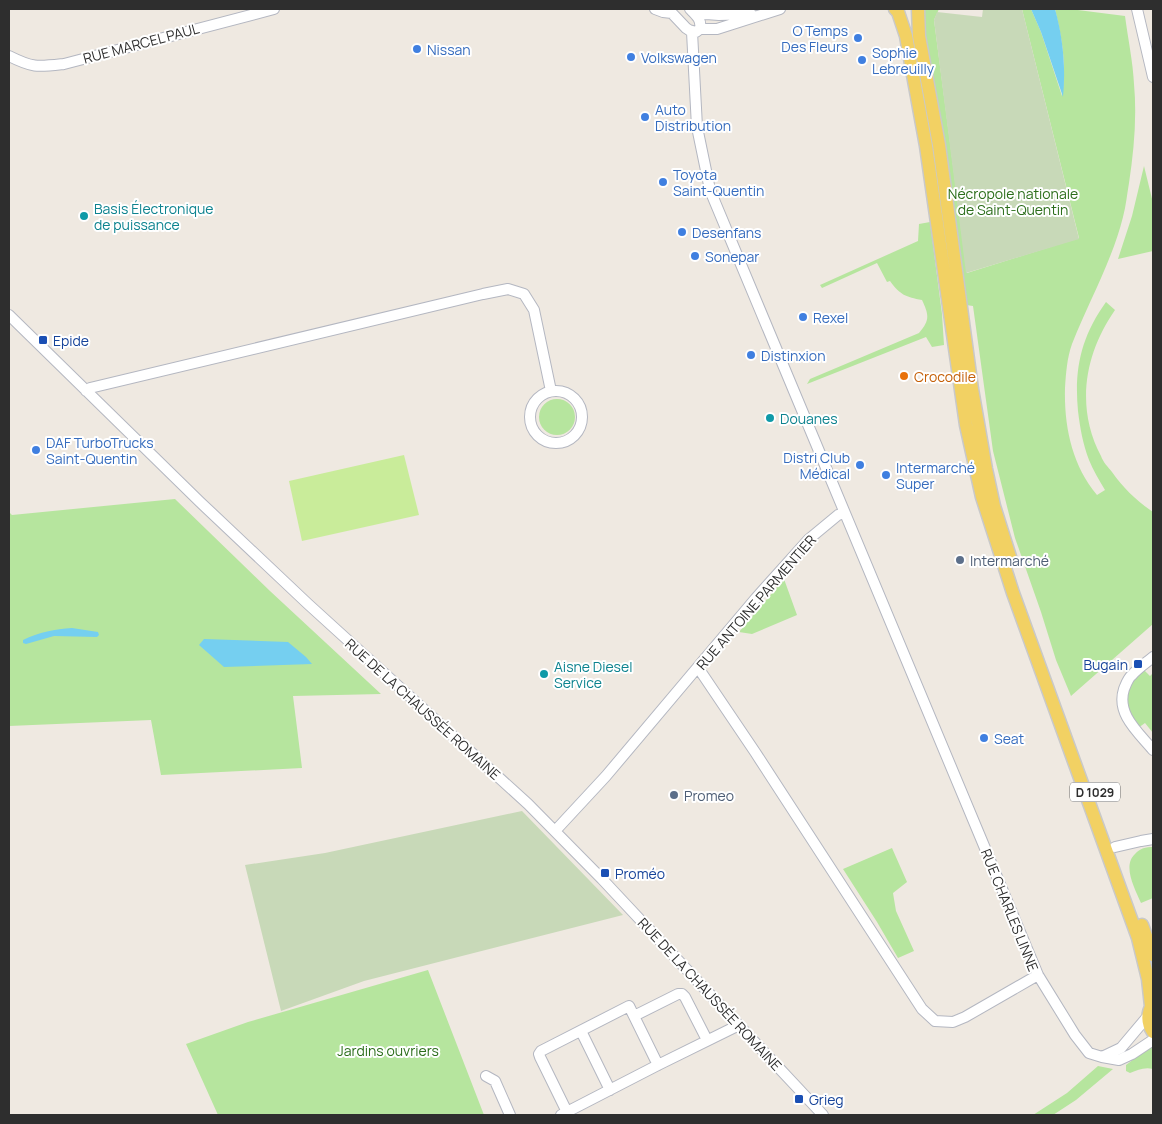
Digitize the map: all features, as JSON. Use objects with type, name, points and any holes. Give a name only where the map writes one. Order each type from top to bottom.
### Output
[{"type":"main road","name":"D 1029","points":[[895,9],[898,12],[906,36],[926,146],[962,402],[982,497],[1071,750],[1111,848]]},
{"type":"main road","name":"D 1029","points":[[918,9],[919,36],[939,145],[972,389],[994,506],[1018,583],[1111,848]]},
{"type":"main road","points":[[1111,848],[1153,956]]},
{"type":"main road","points":[[1111,848],[1138,938],[1148,979],[1151,1008],[1149,1023],[1153,1032]]},
{"type":"street","name":"RUE MARCEL PAUL","points":[[9,56],[38,67],[64,64],[274,9]]},
{"type":"street","points":[[655,9],[663,12],[670,11],[686,28],[696,30],[717,29],[780,9]]},
{"type":"street","points":[[1137,9],[1153,76]]},
{"type":"street","points":[[693,12],[719,15],[762,14]]},
{"type":"street","points":[[693,12],[701,23],[696,30],[697,127],[709,185],[844,513]]},
{"type":"street","points":[[86,391],[90,388],[508,289],[524,294],[534,310],[551,391]]},
{"type":"street","name":"RUE DE LA CHAUSSÉE ROMAINE","points":[[9,315],[221,523],[528,804],[602,879],[823,1115]]},
{"type":"street","points":[[551,391],[560,391],[568,394],[580,407],[582,415],[578,431],[572,438],[564,442],[548,442],[540,438],[530,424],[531,407],[543,394],[551,391]]},
{"type":"street","name":"RUE ANTOINE PARMENTIER","points":[[555,831],[606,776],[756,598],[809,539],[838,515],[844,513]]},
{"type":"street","name":"RUE CHARLES LINNE","points":[[697,668],[702,672],[759,758],[922,1009],[935,1021],[953,1022],[965,1017],[1038,975],[844,513]]},
{"type":"street","points":[[1153,657],[1131,675],[1123,692],[1122,705],[1128,720],[1153,750]]},
{"type":"street","points":[[1111,848],[1153,839]]},
{"type":"street","points":[[1038,975],[1078,1040],[1090,1052],[1119,1060],[1153,1040]]},
{"type":"street","points":[[707,1040],[684,997],[682,994],[678,994],[581,1031],[541,1051],[539,1054],[564,1114],[739,1025]]},
{"type":"street","points":[[1102,1056],[1121,1048],[1151,1008]]},
{"type":"street","points":[[632,1011],[658,1065]]},
{"type":"street","points":[[581,1031],[610,1090]]},
{"type":"street","points":[[486,1076],[495,1081],[510,1115]]},
{"type":"green space","points":[[925,9],[939,9],[934,20],[967,273],[1079,238],[1022,9],[1031,9],[1041,32],[1062,96],[1063,52],[1055,9],[1125,16],[1133,67],[1135,96],[1134,146],[1131,171],[1123,217],[1113,249],[1070,349],[1066,371],[1065,403],[1071,445],[1081,471],[1097,495],[1105,490],[1096,475],[1083,442],[1078,411],[1077,381],[1085,341],[1097,315],[1106,302],[1115,310],[1096,344],[1091,362],[1086,400],[1088,419],[1093,437],[1104,462],[1126,489],[1153,512],[1153,624],[1071,696],[1056,660],[1015,538],[993,451],[973,306],[966,305],[925,41]]},
{"type":"green space","name":"Nécropole nationale de Saint-Quentin","points":[[983,9],[1022,9],[1079,239],[966,273],[934,20],[937,12],[982,17]]},
{"type":"green space","points":[[1144,166],[1153,203],[1153,251],[1118,259],[1132,216]]},
{"type":"green space","points":[[930,222],[942,314],[944,345],[932,347],[926,337],[807,384],[810,379],[919,333],[923,328],[927,317],[922,300],[904,295],[890,281],[887,282],[877,263],[822,288],[820,285],[918,241],[919,224]]},
{"type":"green space","points":[[557,399],[570,404],[575,417],[570,430],[557,435],[544,430],[539,417],[544,404]]},
{"type":"green space","points":[[404,455],[419,515],[302,541],[289,481]]},
{"type":"green space","points":[[175,499],[270,591],[381,694],[293,696],[302,768],[161,775],[151,720],[9,726],[9,512],[12,515]]},
{"type":"green space","points":[[784,579],[797,615],[752,634],[739,632]]},
{"type":"green space","points":[[1144,670],[1150,676],[1153,673],[1153,733],[1145,723],[1138,728],[1130,712],[1127,697],[1131,683]]},
{"type":"green space","points":[[522,811],[623,915],[364,981],[281,1011],[245,865],[325,853]]},
{"type":"green space","points":[[1153,847],[1153,898],[1141,903],[1131,878],[1131,859],[1139,850]]},
{"type":"green space","points":[[892,848],[907,882],[893,893],[896,911],[914,951],[898,958],[843,869]]},
{"type":"green space","name":"Jardins ouvriers","points":[[428,970],[484,1115],[218,1115],[186,1044],[248,1022]]},
{"type":"green space","points":[[1153,1048],[1153,1069],[1138,1070],[1130,1073],[1126,1071],[1126,1065]]},
{"type":"green space","points":[[1098,1066],[1113,1069],[1076,1100],[1053,1115],[1033,1115],[1067,1093]]},
{"type":"water","points":[[1031,9],[1055,9],[1063,53],[1063,97],[1041,32]]},
{"type":"water","points":[[72,628],[98,632],[99,635],[97,637],[54,636],[26,644],[23,643],[23,640],[41,633]]},
{"type":"water","points":[[204,639],[288,642],[312,664],[224,667],[199,645]]},
{"type":"place","name":"O Temps Des Fleurs","points":[[858,38]]},
{"type":"place","name":"Nissan","points":[[417,49]]},
{"type":"place","name":"Volkswagen","points":[[631,57]]},
{"type":"place","name":"Sophie Lebreuilly","points":[[862,60]]},
{"type":"place","name":"Auto Distribution","points":[[645,117]]},
{"type":"place","name":"Toyota Saint-Quentin","points":[[663,182]]},
{"type":"place","name":"Basis Électronique de puissance","points":[[84,216]]},
{"type":"place","name":"Desenfans","points":[[682,232]]},
{"type":"place","name":"Sonepar","points":[[695,256]]},
{"type":"place","name":"Rexel","points":[[803,317]]},
{"type":"place","name":"Epide","points":[[43,340]]},
{"type":"place","name":"Distinxion","points":[[751,355]]},
{"type":"place","name":"Crocodile","points":[[904,376]]},
{"type":"place","name":"Douanes","points":[[770,418]]},
{"type":"place","name":"DAF TurboTrucks Saint-Quentin","points":[[36,450]]},
{"type":"place","name":"Distri Club Médical","points":[[860,465]]},
{"type":"place","name":"Intermarché Super","points":[[886,475]]},
{"type":"place","name":"Intermarché","points":[[960,560]]},
{"type":"place","name":"Bugain","points":[[1138,664]]},
{"type":"place","name":"Aisne Diesel Service","points":[[544,674]]},
{"type":"place","name":"Seat","points":[[984,738]]},
{"type":"place","name":"Promeo","points":[[674,795]]},
{"type":"place","name":"Proméo","points":[[605,873]]},
{"type":"place","name":"Grieg","points":[[799,1099]]}]
